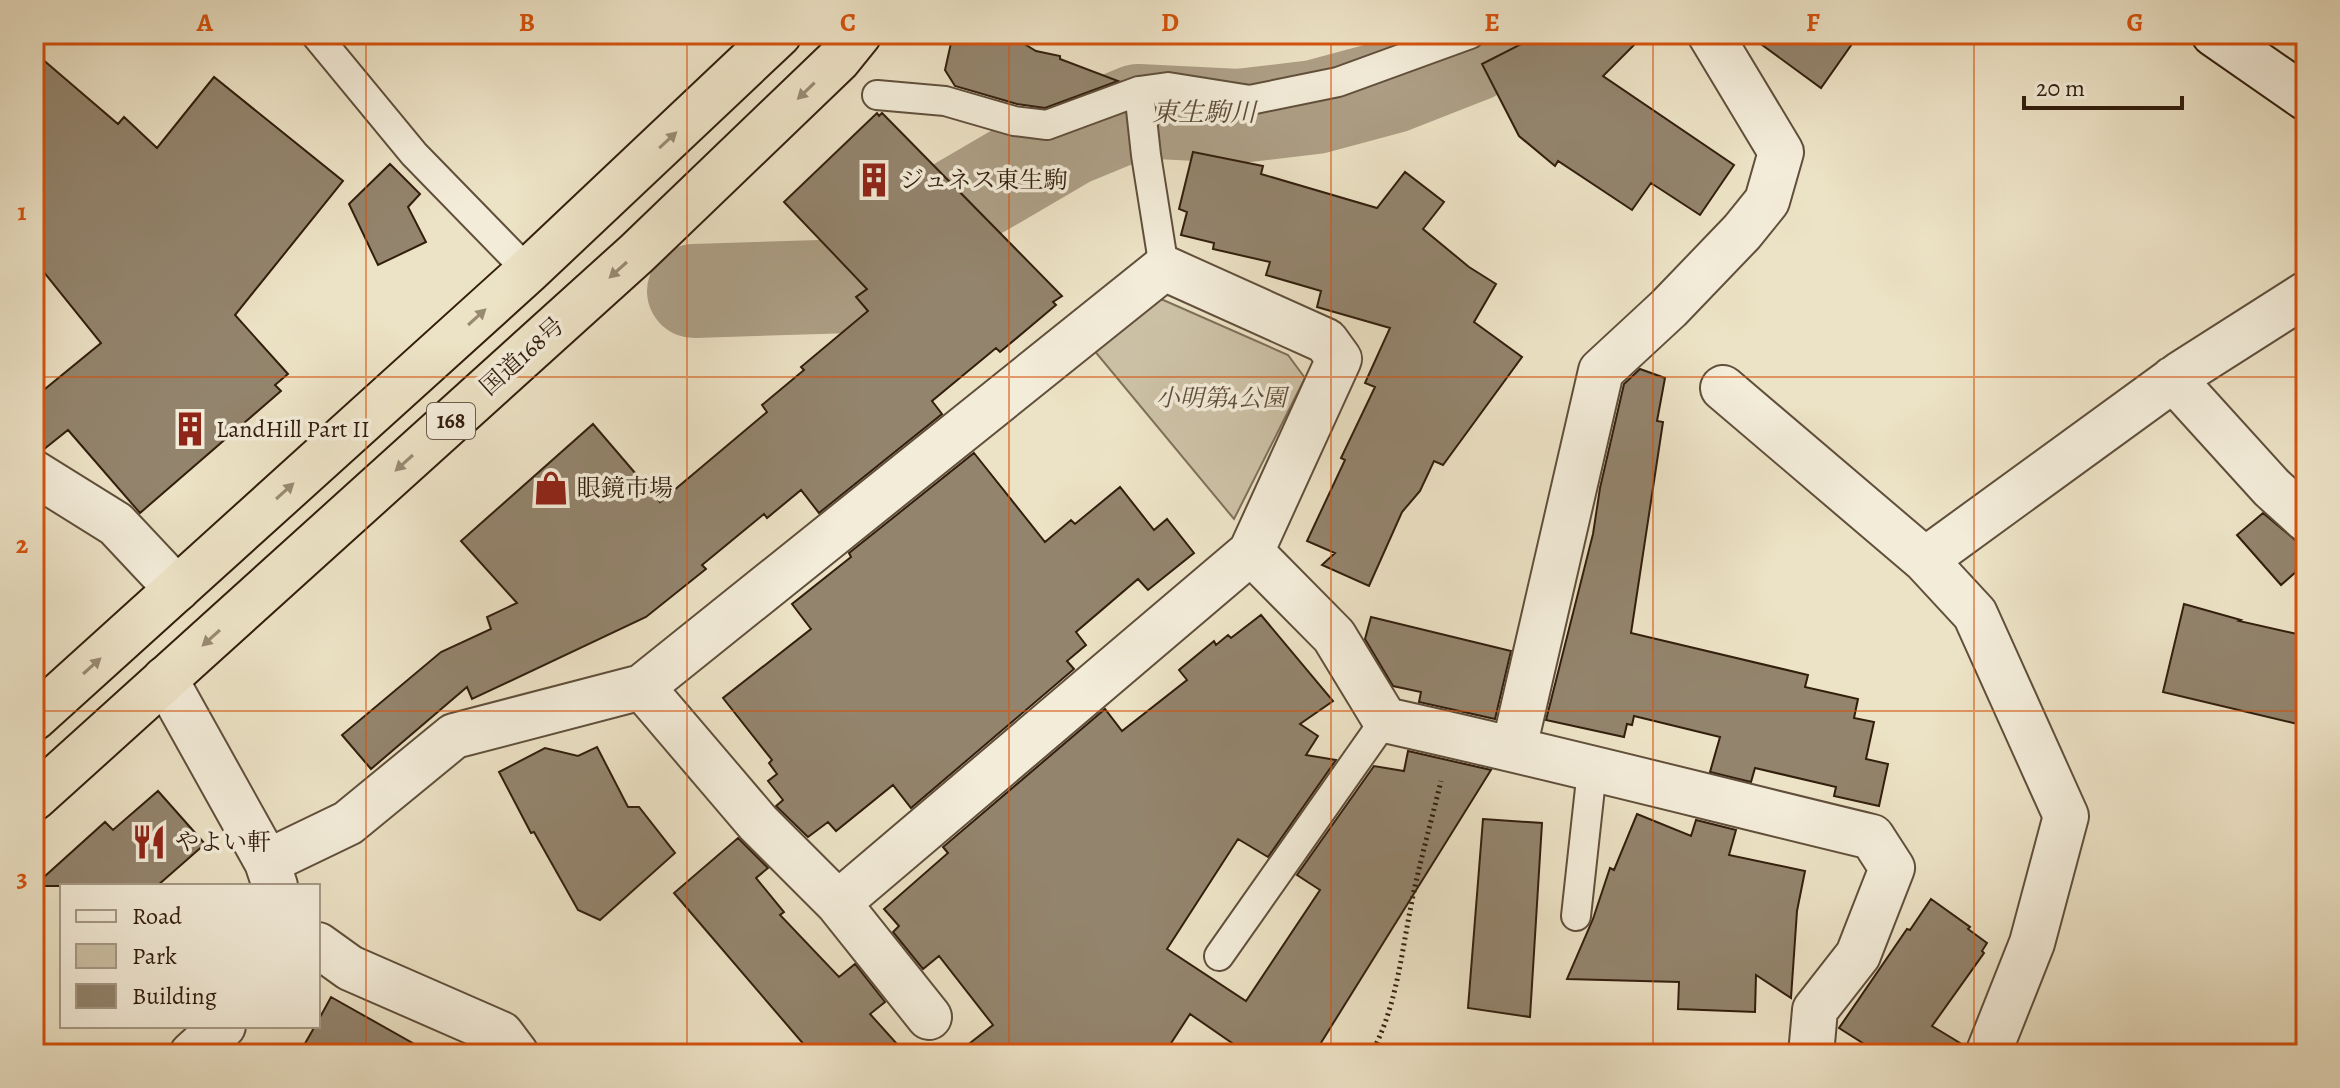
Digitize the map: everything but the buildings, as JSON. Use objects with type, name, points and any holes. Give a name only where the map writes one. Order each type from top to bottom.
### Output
[{"type":"highway","name":"国道168号","points":[[34,798],[636,254],[838,60],[859,34]]},
{"type":"highway","name":"168","points":[[34,718],[528,271],[759,43]]},
{"type":"street","points":[[1497,744],[1601,371],[1669,308],[1767,201],[1781,152],[1710,34]]},
{"type":"street","points":[[2232,40],[2306,98]]},
{"type":"street","points":[[165,679],[271,874],[348,823],[454,736],[642,687],[1164,268],[1326,341],[1339,359],[1251,552],[838,903]]},
{"type":"street","points":[[1925,560],[2173,379],[2306,294]]},
{"type":"street","points":[[2173,379],[2272,488],[2306,519]]},
{"type":"street","points":[[1723,388],[1925,560],[1975,614],[2066,816],[2032,943],[1988,1054]]},
{"type":"street","points":[[34,473],[116,524],[177,589]]},
{"type":"street","points":[[1251,552],[1334,636],[1385,720],[1497,744],[1872,837],[1892,868],[1858,955],[1815,1010],[1811,1054]]},
{"type":"street","points":[[642,687],[758,823],[838,903],[929,1017]]},
{"type":"street","points":[[320,946],[350,968],[501,1034],[516,1054]]},
{"type":"street","points":[[192,1054],[221,1028]]},
{"type":"lane","points":[[315,34],[414,154],[528,271]]},
{"type":"lane","points":[[877,95],[945,101],[1014,121],[1047,125],[1139,91],[1168,87],[1236,98],[1264,97],[1338,82],[1470,34]]},
{"type":"lane","points":[[1139,91],[1164,268]]},
{"type":"lane","points":[[1219,956],[1385,720]]},
{"type":"lane","points":[[1576,916],[1592,770]]},
{"type":"path","points":[[1371,1054],[1382,1035],[1395,986],[1442,774],[1497,744]]},
{"type":"green space","name":"小明第4公園","points":[[1161,299],[1288,355],[1305,378],[1234,519],[1093,349],[1124,313]]},
{"type":"waterway","name":"東生駒川","points":[[694,291],[852,286],[962,202],[1070,139],[1138,111],[1239,116],[1315,107],[1393,86],[1472,55],[1510,34]]},
{"type":"place","name":"ジュネス東生駒","points":[[874,180]]},
{"type":"place","name":"LandHill Part II","points":[[190,429]]},
{"type":"place","name":"眼鏡市場","points":[[551,488]]},
{"type":"place","name":"やよい軒","points":[[149,842]]}]
